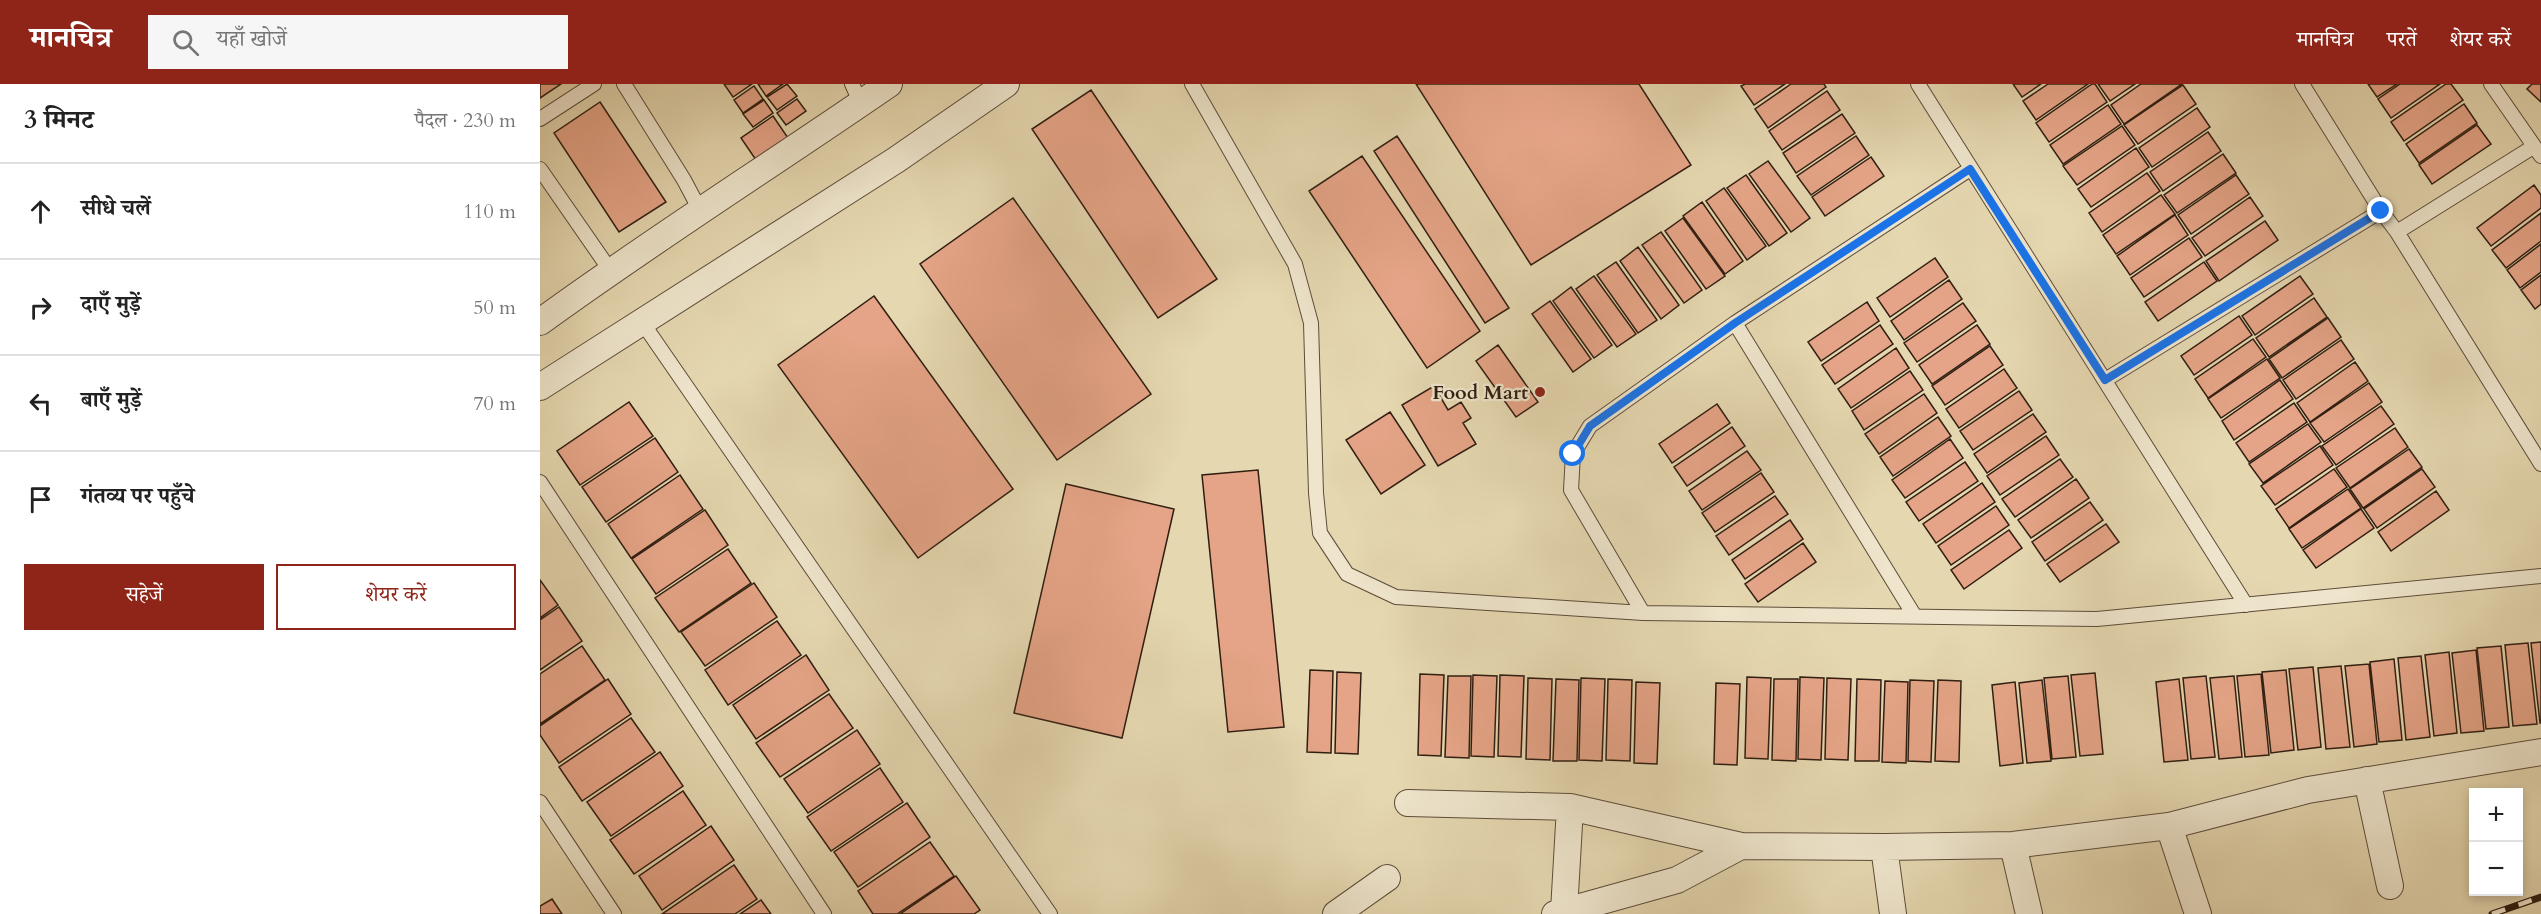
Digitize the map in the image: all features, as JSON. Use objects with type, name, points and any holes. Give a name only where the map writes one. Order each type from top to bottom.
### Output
[{"type":"street","points":[[540,322],[610,270],[701,212],[856,94],[889,84]]},
{"type":"street","points":[[540,387],[896,160],[1006,84]]},
{"type":"street","points":[[1408,802],[1570,807],[1741,846],[2013,845],[2169,826],[2308,790],[2541,752]]},
{"type":"street","points":[[2367,780],[2390,886]]},
{"type":"street","points":[[1570,807],[1559,912],[1677,880],[1741,846]]},
{"type":"street","points":[[2169,826],[2198,914]]},
{"type":"street","points":[[2013,845],[2029,914]]},
{"type":"street","points":[[1884,847],[1893,914]]},
{"type":"street","points":[[1336,914],[1387,878]]},
{"type":"lane","points":[[540,119],[594,84]]},
{"type":"lane","points":[[624,84],[684,180],[701,212]]},
{"type":"lane","points":[[1192,84],[1295,264],[1311,323],[1316,493],[1320,533],[1347,574],[1396,597],[1643,613],[2097,619],[2541,576]]},
{"type":"lane","points":[[1918,84],[2246,605]]},
{"type":"lane","points":[[2302,84],[2541,464]]},
{"type":"lane","points":[[2397,232],[2537,152],[2491,84]]},
{"type":"lane","points":[[540,169],[610,270]]},
{"type":"lane","points":[[1643,613],[1571,490],[1573,454],[1590,426],[1735,323],[1970,169]]},
{"type":"lane","points":[[2105,380],[2381,211]]},
{"type":"lane","points":[[642,322],[1050,914]]},
{"type":"lane","points":[[1735,323],[1914,615]]},
{"type":"lane","points":[[540,482],[824,914]]},
{"type":"lane","points":[[540,802],[614,914]]},
{"type":"building","points":[[540,84],[561,84],[540,98]]},
{"type":"building","points":[[724,84],[752,84],[733,97]]},
{"type":"building","points":[[758,84],[783,84],[766,96]]},
{"type":"building","points":[[787,84],[797,96],[777,110],[767,97]]},
{"type":"building","points":[[1416,84],[1639,84],[1691,165],[1531,265]]},
{"type":"building","points":[[1745,84],[1785,84],[1754,105],[1741,86]]},
{"type":"building","points":[[1791,84],[1824,84],[1826,87],[1768,128],[1755,109]]},
{"type":"building","points":[[2013,84],[2041,84],[2022,97]]},
{"type":"building","points":[[2048,84],[2088,84],[2036,120],[2023,101]]},
{"type":"building","points":[[2095,84],[2107,102],[2049,142],[2036,123]]},
{"type":"building","points":[[2098,84],[2135,84],[2110,101]]},
{"type":"building","points":[[2141,84],[2182,84],[2124,124],[2111,105]]},
{"type":"building","points":[[2368,84],[2397,84],[2377,97]]},
{"type":"building","points":[[2400,84],[2440,84],[2391,118],[2378,99]]},
{"type":"building","points":[[2446,84],[2451,84],[2463,100],[2404,141],[2391,122]]},
{"type":"building","points":[[2532,84],[2541,84],[2541,102],[2527,89]]},
{"type":"building","points":[[2183,85],[2196,104],[2138,144],[2124,125]]},
{"type":"building","points":[[754,86],[763,99],[743,113],[734,100]]},
{"type":"building","points":[[1091,90],[1217,279],[1158,318],[1032,129]]},
{"type":"building","points":[[1827,91],[1840,110],[1782,150],[1769,131]]},
{"type":"building","points":[[797,99],[806,111],[786,125],[777,113]]},
{"type":"building","points":[[764,100],[773,113],[753,127],[743,114]]},
{"type":"building","points":[[600,102],[666,202],[619,232],[554,133]]},
{"type":"building","points":[[2464,104],[2477,123],[2419,163],[2406,144]]},
{"type":"building","points":[[2108,105],[2121,124],[2063,164],[2050,145]]},
{"type":"building","points":[[2197,108],[2210,127],[2152,167],[2139,148]]},
{"type":"building","points":[[1842,114],[1855,133],[1796,173],[1783,153]]},
{"type":"building","points":[[773,116],[788,138],[756,160],[741,138]]},
{"type":"building","points":[[2477,125],[2491,144],[2432,184],[2419,165]]},
{"type":"building","points":[[2122,126],[2135,145],[2077,185],[2063,166]]},
{"type":"building","points":[[2208,132],[2221,151],[2163,191],[2150,172]]},
{"type":"building","points":[[1397,136],[1509,308],[1485,323],[1374,151]]},
{"type":"building","points":[[1856,136],[1869,155],[1811,195],[1797,176]]},
{"type":"building","points":[[2136,148],[2149,167],[2091,207],[2078,189]]},
{"type":"building","points":[[2223,154],[2236,173],[2177,213],[2164,195]]},
{"type":"building","points":[[1362,156],[1480,331],[1427,368],[1309,191]]},
{"type":"building","points":[[1871,157],[1884,176],[1825,216],[1812,197]]},
{"type":"building","points":[[1768,161],[1810,218],[1791,232],[1749,174]]},
{"type":"building","points":[[2147,173],[2160,191],[2102,232],[2089,213]]},
{"type":"building","points":[[1746,175],[1787,233],[1769,246],[1727,188]]},
{"type":"building","points":[[2236,175],[2249,194],[2191,234],[2178,215]]},
{"type":"building","points":[[2534,185],[2541,195],[2541,208],[2491,246],[2477,228]]},
{"type":"building","points":[[1724,188],[1766,246],[1747,260],[1706,201]]},
{"type":"building","points":[[2161,195],[2175,214],[2116,254],[2103,235]]},
{"type":"building","points":[[2250,197],[2263,216],[2205,256],[2192,238]]},
{"type":"building","points":[[1013,198],[1151,394],[1057,460],[920,264]]},
{"type":"building","points":[[1702,202],[1743,261],[1725,274],[1683,216]]},
{"type":"building","points":[[2541,213],[2541,241],[2506,268],[2492,250]]},
{"type":"building","points":[[2175,215],[2188,235],[2130,275],[2117,256]]},
{"type":"building","points":[[1683,218],[1725,276],[1706,289],[1665,231]]},
{"type":"building","points":[[2265,221],[2278,240],[2219,281],[2206,261]]},
{"type":"building","points":[[1661,232],[1702,290],[1684,303],[1642,245]]},
{"type":"building","points":[[2189,238],[2202,257],[2144,297],[2131,278]]},
{"type":"building","points":[[2541,244],[2541,272],[2520,288],[2507,270]]},
{"type":"building","points":[[1638,247],[1679,305],[1661,319],[1620,261]]},
{"type":"building","points":[[1935,258],[1948,277],[1890,317],[1877,298]]},
{"type":"building","points":[[1616,262],[1657,320],[1638,333],[1597,275]]},
{"type":"building","points":[[2204,262],[2217,281],[2158,321],[2145,302]]},
{"type":"building","points":[[2541,275],[2541,304],[2535,309],[2521,290]]},
{"type":"building","points":[[1594,276],[1636,334],[1617,347],[1576,289]]},
{"type":"building","points":[[2300,276],[2313,294],[2255,335],[2242,316]]},
{"type":"building","points":[[1949,280],[1962,299],[1904,340],[1891,321]]},
{"type":"building","points":[[1571,287],[1612,345],[1594,358],[1553,301]]},
{"type":"building","points":[[874,296],[1013,489],[918,558],[778,365]]},
{"type":"building","points":[[2314,298],[2327,317],[2269,357],[2256,338]]},
{"type":"building","points":[[1550,301],[1591,359],[1573,372],[1532,314]]},
{"type":"building","points":[[1867,302],[1879,321],[1821,361],[1808,342]]},
{"type":"building","points":[[1963,303],[1976,321],[1917,362],[1904,343]]},
{"type":"building","points":[[2239,316],[2252,335],[2194,375],[2181,356]]},
{"type":"building","points":[[2328,318],[2341,337],[2282,378],[2269,359]]},
{"type":"building","points":[[1880,325],[1893,344],[1835,384],[1822,365]]},
{"type":"building","points":[[1977,325],[1990,344],[1932,384],[1919,365]]},
{"type":"building","points":[[2253,339],[2266,357],[2208,398],[2195,379]]},
{"type":"building","points":[[2341,340],[2354,359],[2296,399],[2283,380]]},
{"type":"building","points":[[1498,345],[1538,402],[1516,417],[1476,361]]},
{"type":"building","points":[[1990,346],[2003,365],[1945,405],[1932,386]]},
{"type":"building","points":[[1896,348],[1909,368],[1851,408],[1838,389]]},
{"type":"building","points":[[2267,359],[2280,378],[2221,418],[2208,399]]},
{"type":"building","points":[[2355,362],[2368,381],[2310,422],[2297,403]]},
{"type":"building","points":[[2004,369],[2017,388],[1959,428],[1946,409]]},
{"type":"building","points":[[1910,371],[1923,390],[1864,430],[1852,411]]},
{"type":"building","points":[[2280,380],[2293,399],[2234,440],[2222,421]]},
{"type":"building","points":[[2369,383],[2382,402],[2324,442],[2310,423]]},
{"type":"building","points":[[1434,386],[1448,410],[1461,402],[1471,418],[1463,423],[1476,444],[1438,466],[1402,405]]},
{"type":"building","points":[[2019,391],[2032,410],[1973,450],[1960,431]]},
{"type":"building","points":[[1924,394],[1937,413],[1879,454],[1865,434]]},
{"type":"building","points":[[629,402],[653,436],[580,485],[557,451]]},
{"type":"building","points":[[2294,403],[2307,422],[2249,462],[2236,443]]},
{"type":"building","points":[[1717,404],[1730,423],[1672,463],[1659,444]]},
{"type":"building","points":[[2381,406],[2394,424],[2336,465],[2322,446]]},
{"type":"building","points":[[1390,412],[1425,465],[1381,494],[1346,440]]},
{"type":"building","points":[[2033,414],[2046,432],[1987,473],[1974,454]]},
{"type":"building","points":[[1938,417],[1951,436],[1893,476],[1880,457]]},
{"type":"building","points":[[2308,424],[2321,442],[2263,483],[2249,464]]},
{"type":"building","points":[[1732,427],[1745,446],[1687,486],[1674,467]]},
{"type":"building","points":[[2395,428],[2408,447],[2350,488],[2336,468]]},
{"type":"building","points":[[2046,436],[2059,455],[2000,495],[1987,476]]},
{"type":"building","points":[[655,438],[678,472],[606,522],[582,487]]},
{"type":"building","points":[[1950,439],[1963,458],[1905,498],[1892,480]]},
{"type":"building","points":[[2320,446],[2333,465],[2275,505],[2261,486]]},
{"type":"building","points":[[2409,449],[2422,467],[2363,508],[2350,489]]},
{"type":"building","points":[[1747,451],[1761,470],[1702,510],[1689,491]]},
{"type":"building","points":[[2060,459],[2073,477],[2015,517],[2002,499]]},
{"type":"building","points":[[1965,462],[1978,481],[1919,521],[1906,502]]},
{"type":"building","points":[[2334,469],[2347,487],[2289,528],[2276,509]]},
{"type":"building","points":[[2422,469],[2435,487],[2377,528],[2364,509]]},
{"type":"building","points":[[1258,470],[1284,727],[1228,732],[1202,475]]},
{"type":"building","points":[[1761,473],[1774,492],[1715,532],[1702,513]]},
{"type":"building","points":[[680,475],[703,509],[631,558],[608,524]]},
{"type":"building","points":[[2076,479],[2089,498],[2031,538],[2018,520]]},
{"type":"building","points":[[1982,483],[1995,502],[1936,543],[1923,524]]},
{"type":"building","points":[[1066,484],[1174,509],[1122,738],[1014,713]]},
{"type":"building","points":[[2348,489],[2361,508],[2302,548],[2289,529]]},
{"type":"building","points":[[2436,491],[2449,510],[2391,551],[2378,532]]},
{"type":"building","points":[[1775,496],[1788,514],[1729,555],[1716,536]]},
{"type":"building","points":[[2090,502],[2103,520],[2045,561],[2032,542]]},
{"type":"building","points":[[1996,506],[2009,525],[1951,565],[1938,546]]},
{"type":"building","points":[[2361,509],[2374,528],[2316,568],[2303,550]]},
{"type":"building","points":[[705,510],[728,545],[656,594],[632,559]]},
{"type":"building","points":[[1790,520],[1803,539],[1745,579],[1732,560]]},
{"type":"building","points":[[2106,524],[2119,542],[2060,582],[2047,564]]},
{"type":"building","points":[[2009,530],[2022,548],[1964,589],[1951,570]]},
{"type":"building","points":[[1803,543],[1816,562],[1758,602],[1745,584]]},
{"type":"building","points":[[728,549],[751,583],[679,632],[655,598]]},
{"type":"building","points":[[540,580],[558,605],[540,618]]},
{"type":"building","points":[[754,583],[777,617],[705,666],[681,632]]},
{"type":"building","points":[[559,607],[582,641],[540,670],[540,620]]},
{"type":"building","points":[[777,621],[801,655],[728,705],[705,670]]},
{"type":"building","points":[[2541,642],[2541,723],[2540,723],[2531,643]]},
{"type":"building","points":[[2528,643],[2537,724],[2513,726],[2505,645]]},
{"type":"building","points":[[582,646],[605,680],[540,724],[540,674]]},
{"type":"building","points":[[2501,646],[2509,727],[2486,729],[2477,648]]},
{"type":"building","points":[[2476,650],[2484,731],[2461,733],[2452,653]]},
{"type":"building","points":[[2449,652],[2457,733],[2434,736],[2425,655]]},
{"type":"building","points":[[806,655],[829,690],[756,739],[733,705]]},
{"type":"building","points":[[2421,656],[2430,737],[2406,740],[2398,658]]},
{"type":"building","points":[[2394,659],[2402,740],[2379,742],[2370,662]]},
{"type":"building","points":[[2369,664],[2377,744],[2354,747],[2345,666]]},
{"type":"building","points":[[2341,666],[2350,747],[2326,749],[2318,668]]},
{"type":"building","points":[[2313,667],[2321,747],[2298,750],[2289,669]]},
{"type":"building","points":[[1310,670],[1333,671],[1331,753],[1307,752]]},
{"type":"building","points":[[2286,670],[2294,750],[2271,753],[2262,672]]},
{"type":"building","points":[[1337,672],[1361,673],[1358,754],[1335,753]]},
{"type":"building","points":[[2095,673],[2103,754],[2080,756],[2071,675]]},
{"type":"building","points":[[1420,674],[1444,675],[1441,756],[1418,755]]},
{"type":"building","points":[[2261,674],[2269,755],[2245,757],[2237,676]]},
{"type":"building","points":[[1473,675],[1497,676],[1494,757],[1471,756]]},
{"type":"building","points":[[1500,675],[1524,676],[1521,757],[1498,756]]},
{"type":"building","points":[[1448,676],[1471,676],[1469,758],[1445,757]]},
{"type":"building","points":[[2068,676],[2076,757],[2052,759],[2044,678]]},
{"type":"building","points":[[2206,676],[2215,757],[2191,759],[2183,678]]},
{"type":"building","points":[[2234,676],[2242,757],[2219,759],[2210,678]]},
{"type":"building","points":[[1747,677],[1771,678],[1768,759],[1745,758]]},
{"type":"building","points":[[1800,677],[1824,678],[1821,760],[1798,759]]},
{"type":"building","points":[[1528,678],[1552,679],[1550,760],[1526,759]]},
{"type":"building","points":[[1581,678],[1605,679],[1602,761],[1579,760]]},
{"type":"building","points":[[1827,678],[1851,679],[1848,760],[1825,759]]},
{"type":"building","points":[[608,679],[631,714],[559,763],[540,735],[540,726]]},
{"type":"building","points":[[1556,679],[1579,680],[1577,761],[1553,761]]},
{"type":"building","points":[[1608,679],[1632,680],[1630,761],[1606,760]]},
{"type":"building","points":[[1774,679],[1798,679],[1796,761],[1772,760]]},
{"type":"building","points":[[1857,679],[1881,680],[1879,761],[1855,761]]},
{"type":"building","points":[[2179,679],[2188,760],[2164,762],[2156,682]]},
{"type":"building","points":[[1910,680],[1934,681],[1931,762],[1908,761]]},
{"type":"building","points":[[1938,680],[1961,681],[1959,762],[1935,761]]},
{"type":"building","points":[[2042,680],[2051,761],[2027,763],[2019,683]]},
{"type":"building","points":[[1885,681],[1908,682],[1906,763],[1882,762]]},
{"type":"building","points":[[1636,682],[1660,683],[1657,764],[1634,763]]},
{"type":"building","points":[[2015,682],[2023,763],[2000,766],[1992,685]]},
{"type":"building","points":[[1716,683],[1740,684],[1737,765],[1714,764]]},
{"type":"building","points":[[829,694],[853,728],[780,777],[756,743]]},
{"type":"building","points":[[631,718],[655,752],[582,801],[559,767]]},
{"type":"building","points":[[857,730],[880,764],[808,813],[784,779]]},
{"type":"building","points":[[660,752],[683,786],[611,836],[587,802]]},
{"type":"building","points":[[880,768],[903,802],[831,851],[807,817]]},
{"type":"building","points":[[683,791],[706,825],[634,874],[610,840]]},
{"type":"building","points":[[907,803],[930,837],[858,887],[834,852]]},
{"type":"building","points":[[711,826],[734,860],[662,910],[639,876]]},
{"type":"building","points":[[930,842],[954,876],[897,914],[873,914],[858,891]]},
{"type":"building","points":[[734,865],[757,899],[735,914],[662,914]]},
{"type":"building","points":[[956,876],[980,910],[974,914],[900,914]]},
{"type":"building","points":[[552,899],[562,914],[540,914],[540,906]]},
{"type":"building","points":[[761,900],[771,914],[740,914]]},
{"type":"railway","points":[[2492,914],[2541,897]]},
{"type":"place","name":"Food Mart","points":[[1540,392]]},
{"type":"route","points":[[1573,454],[1590,426],[1735,323],[1970,169],[2105,380],[2381,211]]}]
